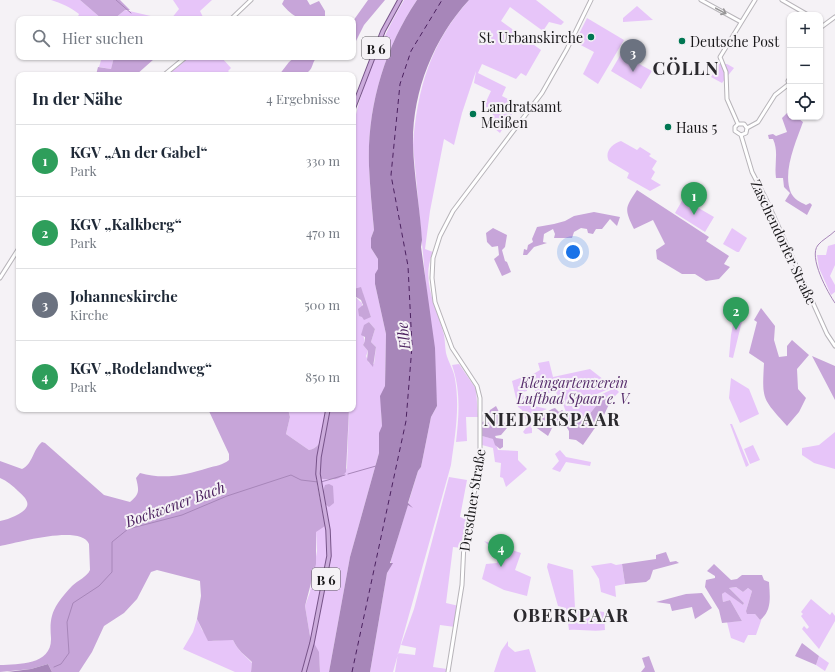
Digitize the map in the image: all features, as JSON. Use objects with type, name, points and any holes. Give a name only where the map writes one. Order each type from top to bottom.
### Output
[{"type":"main road","points":[[234,16],[251,0]]},
{"type":"main road","name":"B 6","points":[[356,101],[383,31],[400,0]]},
{"type":"main road","name":"Dresdner Straße","points":[[448,672],[462,585],[464,544],[476,484],[480,454],[480,398],[475,382],[452,348],[435,302],[432,278],[433,258],[440,236],[453,211],[542,93],[567,49],[591,0]]},
{"type":"main road","points":[[701,0],[741,22],[755,0]]},
{"type":"main road","points":[[782,0],[803,12]]},
{"type":"main road","points":[[824,25],[835,17]]},
{"type":"main road","name":"Zaschendorfer Straße","points":[[741,22],[720,58],[726,72],[727,99],[738,124],[735,126],[735,131],[742,135],[752,172],[766,199],[827,334],[835,346]]},
{"type":"main road","points":[[168,72],[182,60]]},
{"type":"main road","points":[[742,135],[746,133],[747,128],[758,122],[775,95],[787,86]]},
{"type":"main road","points":[[738,124],[744,124],[747,128]]},
{"type":"main road","points":[[0,278],[16,253]]},
{"type":"main road","name":"B 6","points":[[304,672],[312,644],[329,556],[328,530],[318,483],[319,457],[327,412]]},
{"type":"green space","points":[[51,0],[80,0],[99,16],[78,16],[79,14],[58,2]]},
{"type":"green space","points":[[173,0],[212,0],[200,11],[202,16],[173,16],[179,9]]},
{"type":"green space","points":[[404,0],[417,0],[395,38],[387,59],[380,80],[371,122],[369,174],[374,230],[371,238],[371,248],[378,259],[375,284],[386,334],[385,386],[381,410],[382,426],[379,453],[350,557],[329,672],[320,672],[319,658],[310,636],[305,606],[310,592],[317,551],[316,532],[323,512],[316,478],[333,480],[343,475],[347,468],[349,412],[356,412],[356,298],[362,303],[362,307],[360,308],[371,317],[363,296],[363,292],[356,290],[356,116],[366,81],[388,29]],"holes":[[[369,322],[375,329],[371,342],[376,347],[374,364],[369,363],[366,356],[368,351],[363,345],[365,341],[362,332]]]},
{"type":"green space","points":[[469,0],[536,0],[564,22],[561,25],[549,22],[543,31],[510,7],[501,21],[541,50],[526,76],[521,73],[516,79],[482,64],[478,73],[506,87],[502,96],[518,104],[500,133],[489,124],[494,111],[484,106],[491,91],[474,83],[476,71],[462,113],[454,145],[444,139],[430,211],[425,249],[433,252],[429,263],[429,284],[444,335],[446,353],[455,379],[457,411],[453,454],[393,672],[370,672],[387,573],[391,564],[418,471],[421,467],[431,417],[437,406],[413,145],[415,124],[422,86],[428,67],[445,32]]},
{"type":"green space","points":[[637,6],[653,20],[623,22],[623,18]]},
{"type":"green space","points":[[125,10],[151,16],[118,16]]},
{"type":"green space","points":[[587,18],[624,40],[598,84],[583,74],[594,52],[575,42]]},
{"type":"green space","points":[[621,54],[652,71],[641,89],[611,71]]},
{"type":"green space","points":[[101,60],[113,60],[111,69],[99,67]]},
{"type":"green space","points":[[185,60],[224,60],[231,68],[228,71],[229,72],[171,72]]},
{"type":"green space","points":[[719,64],[727,64],[734,68],[722,83],[711,77]]},
{"type":"green space","points":[[621,141],[637,150],[640,147],[651,154],[649,156],[657,161],[652,169],[655,172],[651,179],[661,185],[650,191],[627,178],[629,173],[609,161],[608,152],[615,144]]},
{"type":"green space","points":[[683,199],[714,217],[705,232],[675,213]]},
{"type":"green space","points":[[732,228],[747,238],[739,252],[723,244]]},
{"type":"green space","points":[[835,244],[835,265],[830,276],[835,285],[835,292],[831,295],[819,268],[817,255],[826,255],[828,246]]},
{"type":"green space","points":[[737,305],[746,312],[741,325],[733,358],[729,357],[731,335]]},
{"type":"green space","name":"Kleingartenverein Luftbad Spaar e. V.","points":[[549,361],[553,377],[590,369],[613,387],[588,398],[591,403],[596,397],[615,388],[619,392],[613,398],[600,401],[588,416],[571,425],[563,404],[558,401],[556,391],[537,396],[530,376],[540,370],[538,363]]},
{"type":"green space","points":[[459,364],[476,389],[478,417],[466,417],[467,441],[456,442],[458,394],[452,365]]},
{"type":"green space","points":[[528,375],[530,382],[526,383],[527,391],[523,392],[524,399],[522,403],[547,409],[542,411],[542,416],[530,427],[532,428],[532,433],[525,434],[523,432],[528,425],[522,410],[518,407],[512,381]]},
{"type":"green space","points":[[731,378],[749,389],[759,414],[740,423],[729,398]]},
{"type":"green space","points":[[289,412],[328,412],[324,434],[319,444],[315,448],[309,450],[286,434],[290,417]]},
{"type":"green space","points":[[730,424],[732,424],[749,465],[746,467]]},
{"type":"green space","points":[[835,432],[835,469],[814,463],[802,455],[802,448],[819,445]]},
{"type":"green space","points":[[482,436],[494,439],[498,450],[518,451],[518,460],[527,469],[506,487],[503,478],[500,477],[501,463],[495,462],[493,448],[482,445]]},
{"type":"green space","points":[[753,445],[760,460],[750,464],[744,449]]},
{"type":"green space","points":[[560,450],[566,457],[591,462],[590,466],[566,462],[560,472],[552,469],[559,461],[555,454]]},
{"type":"green space","points":[[449,477],[467,480],[460,517],[466,519],[461,548],[453,547],[446,603],[459,606],[455,627],[440,625],[433,667],[447,669],[447,672],[395,672],[398,653],[415,655],[416,648],[401,645],[414,609]]},
{"type":"green space","points":[[484,541],[521,553],[515,570],[531,577],[527,596],[504,590],[482,579],[486,564],[497,563],[497,553]]},
{"type":"green space","points":[[548,563],[573,570],[575,608],[604,612],[605,630],[569,630],[566,608],[558,606],[547,567]]},
{"type":"green space","points":[[611,563],[616,565],[622,564],[625,584],[615,586],[616,597],[601,592],[599,579],[591,566]]},
{"type":"green space","points":[[736,587],[743,592],[748,588],[752,591],[746,611],[755,614],[760,620],[762,618],[756,635],[748,635],[744,643],[731,638],[727,622],[742,621],[730,600],[723,602],[722,594],[725,591],[743,605],[744,603],[729,588]]},
{"type":"green space","points":[[811,599],[830,615],[832,612],[835,616],[835,621],[819,649],[802,629],[804,626],[807,629],[809,627],[801,616],[803,614],[801,612]]},
{"type":"green space","points":[[197,619],[202,630],[213,641],[228,639],[233,640],[239,650],[252,663],[251,672],[235,672],[183,649],[193,632]]},
{"type":"green space","points":[[508,641],[508,646],[515,652],[529,649],[536,672],[494,672],[501,651]]},
{"type":"green space","points":[[819,656],[829,663],[825,671],[816,665]]},
{"type":"shaded area","points":[[80,0],[120,0],[130,10],[125,10],[118,16],[99,16]]},
{"type":"shaded area","points":[[284,0],[307,0],[310,5],[319,1],[325,11],[325,16],[295,16],[282,4]]},
{"type":"shaded area","points":[[368,0],[385,0],[364,25],[356,41],[356,17]]},
{"type":"shaded area","points":[[113,60],[153,60],[139,72],[97,72],[98,67],[111,69]]},
{"type":"shaded area","points":[[291,60],[315,60],[308,72],[281,72]]},
{"type":"shaded area","points":[[787,113],[787,120],[800,120],[803,122],[791,157],[788,176],[791,193],[794,197],[806,205],[810,203],[812,205],[807,215],[785,201],[790,193],[784,187],[783,178],[776,178],[776,149],[773,139],[769,139],[768,135],[773,134],[776,136],[787,132],[782,118]]},
{"type":"shaded area","points":[[637,190],[709,237],[706,241],[729,256],[724,264],[730,267],[719,279],[706,281],[695,274],[682,274],[657,259],[656,250],[665,244],[653,220],[634,229],[627,213],[628,205]]},
{"type":"shaded area","points":[[594,212],[620,217],[617,226],[610,219],[602,229],[596,229],[593,234],[588,233],[587,229],[581,228],[574,232],[572,238],[554,238],[555,234],[553,229],[544,234],[543,242],[547,243],[534,247],[527,255],[523,255],[524,249],[527,250],[528,245],[533,242],[532,239],[537,227],[554,224],[565,221],[574,216]]},
{"type":"shaded area","points":[[493,228],[507,235],[505,247],[502,250],[505,261],[507,262],[511,272],[502,276],[494,259],[499,255],[498,246],[492,247],[487,242],[486,233]]},
{"type":"shaded area","points":[[361,287],[371,317],[364,320],[359,316],[358,309],[363,305],[361,300],[356,297],[356,288]]},
{"type":"shaded area","points":[[761,308],[775,326],[774,340],[779,357],[787,356],[787,346],[792,340],[809,355],[797,369],[798,389],[806,398],[799,412],[787,426],[768,404],[765,398],[763,385],[764,363],[749,353],[757,322],[754,320]]},
{"type":"shaded area","points":[[369,322],[375,329],[371,342],[376,347],[373,367],[367,360],[368,351],[363,345],[365,337],[361,335],[364,325]]},
{"type":"shaded area","points":[[812,356],[835,366],[835,400]]},
{"type":"shaded area","points":[[609,398],[611,400],[604,415],[583,445],[576,440],[569,439],[569,431],[562,420],[554,424],[548,436],[534,426],[543,415],[555,408],[559,412],[562,410],[567,414],[572,425],[588,416],[600,401]]},
{"type":"shaded area","points":[[496,406],[507,428],[501,435],[495,436],[496,438],[503,439],[503,447],[500,449],[495,445],[493,439],[482,436],[482,422],[487,420],[490,410]]},
{"type":"shaded area","points":[[209,412],[289,412],[290,417],[286,434],[309,450],[315,448],[322,439],[328,412],[349,412],[346,472],[336,479],[316,478],[325,526],[316,532],[316,564],[305,606],[310,636],[319,652],[320,672],[251,672],[252,662],[239,650],[233,640],[208,641],[197,619],[201,596],[200,581],[157,570],[151,572],[137,599],[124,613],[104,626],[92,652],[79,672],[52,672],[48,664],[31,669],[0,672],[0,665],[33,661],[46,653],[50,647],[51,620],[55,607],[68,590],[87,575],[90,570],[89,544],[84,538],[74,535],[48,536],[0,546],[0,521],[20,513],[26,507],[27,502],[25,498],[10,484],[0,478],[0,461],[22,469],[26,467],[42,442],[104,495],[130,502],[136,497],[138,492],[136,478],[140,473],[158,476],[174,476],[191,473],[224,463],[229,460],[229,454]]},
{"type":"shaded area","points":[[329,484],[333,486],[334,503],[329,507],[325,504],[323,491],[325,485]]},
{"type":"shaded area","points":[[666,552],[670,562],[676,561],[679,563],[653,570],[650,579],[646,582],[625,584],[622,564],[656,559],[656,555]]},
{"type":"shaded area","points":[[714,564],[731,580],[737,579],[742,575],[762,575],[764,580],[769,582],[770,598],[768,608],[767,612],[760,620],[755,614],[747,614],[746,611],[752,591],[748,588],[743,592],[736,587],[729,588],[744,603],[743,605],[725,592],[722,594],[723,602],[730,600],[742,621],[722,623],[719,610],[705,587],[706,580],[715,578],[715,576],[707,571]]},
{"type":"shaded area","points":[[702,593],[712,608],[695,619],[692,607],[672,611],[670,604],[656,602],[686,594]]},
{"type":"shaded area","points":[[802,643],[819,656],[816,665],[795,656]]},
{"type":"shaded area","points":[[649,656],[655,672],[641,672],[645,667],[642,658]]},
{"type":"water","name":"Elbe","points":[[417,0],[469,0],[456,15],[435,49],[421,87],[416,106],[414,125],[413,145],[422,240],[421,247],[435,348],[437,406],[431,417],[421,467],[418,471],[408,503],[413,508],[408,505],[390,563],[393,563],[387,573],[370,672],[329,672],[350,557],[379,453],[379,433],[382,426],[380,396],[385,386],[386,334],[375,284],[378,259],[371,248],[371,238],[374,230],[369,166],[371,122],[380,80],[387,59],[395,38]]},
{"type":"water","points":[[48,664],[52,672],[7,672],[31,669]]},
{"type":"waterway","points":[[116,0],[131,13]]},
{"type":"waterway","points":[[835,231],[818,245],[815,258],[820,275],[835,303]]},
{"type":"waterway","points":[[348,474],[376,466]]},
{"type":"waterway","name":"Bockwener Bach","points":[[54,667],[61,664],[69,653],[67,622],[73,603],[99,586],[112,572],[112,542],[128,529],[182,515],[227,496],[291,475],[301,480],[318,482]]},
{"type":"waterway","name":"Bockwener Bach","points":[[321,482],[345,475]]},
{"type":"ferry route","points":[[352,672],[406,421],[412,346],[408,266],[391,175],[400,84],[411,51],[442,0]]},
{"type":"place","name":"St. Urbanskirche","points":[[591,37]]},
{"type":"place","name":"Deutsche Post","points":[[682,41]]},
{"type":"place","name":"Johanneskirche","points":[[633,72]]},
{"type":"place","name":"Landratsamt Meißen","points":[[473,114]]},
{"type":"place","name":"Haus 5","points":[[668,127]]},
{"type":"place","name":"KGV „An der Gabel“","points":[[694,215]]},
{"type":"place","name":"KGV „Kalkberg“","points":[[736,330]]},
{"type":"place","name":"KGV „Rodelandweg“","points":[[501,567]]},
{"type":"district","name":"CÖLLN","points":[[686,68]]},
{"type":"district","name":"NIEDERSPAAR","points":[[552,419]]},
{"type":"district","name":"OBERSPAAR","points":[[571,615]]}]
